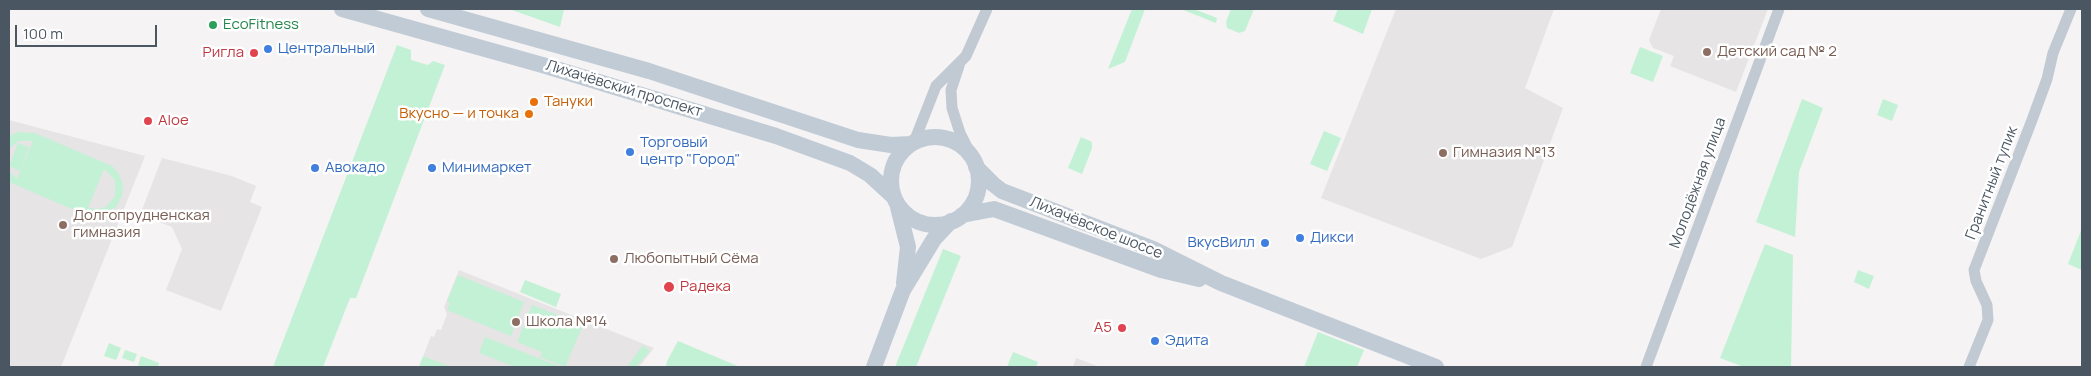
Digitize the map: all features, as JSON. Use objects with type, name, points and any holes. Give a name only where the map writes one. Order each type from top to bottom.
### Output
[{"type":"main road","name":"Лихачёвский проспект","points":[[342,9],[546,66],[776,136],[850,163],[870,175],[895,200],[903,211],[920,222],[941,224],[957,218]]},
{"type":"main road","name":"Лихачёвский проспект","points":[[428,9],[649,71],[858,140],[891,145],[940,137],[957,143],[974,161]]},
{"type":"main road","points":[[903,290],[908,247],[902,217],[891,186],[893,167],[901,153],[912,143]]},
{"type":"main road","points":[[874,367],[903,290],[934,239],[974,201],[979,182],[974,161]]},
{"type":"main road","name":"Лихачёвское шоссе","points":[[974,161],[993,184],[1002,191],[1153,249],[1221,283],[1436,367]]},
{"type":"main road","name":"Лихачёвское шоссе","points":[[957,218],[994,209],[1161,270],[1221,283]]},
{"type":"street","points":[[974,161],[960,133],[952,108],[951,90],[960,64],[970,48],[987,9]]},
{"type":"street","name":"Молодёжная улица","points":[[1646,367],[1779,9]]},
{"type":"street","name":"Гранитный тупик","points":[[1969,367],[1988,320],[1987,305],[1976,281],[1974,270],[2032,120],[2047,79],[2053,53],[2071,9]]},
{"type":"street","points":[[912,143],[936,86],[960,64]]},
{"type":"shaded area","name":"Гимназия №13","points":[[1396,9],[1554,9],[1525,88],[1563,108],[1512,247],[1481,259],[1321,198]]},
{"type":"shaded area","name":"Детский сад № 2","points":[[1661,9],[1768,9],[1736,92],[1670,66],[1674,56],[1653,48],[1649,40]]},
{"type":"shaded area","name":"Долгопрудненская гимназия","points":[[9,120],[145,156],[61,367],[9,367]]},
{"type":"shaded area","points":[[162,158],[232,176],[256,186],[250,202],[262,207],[221,311],[166,290],[182,249],[172,227],[140,215]]},
{"type":"shaded area","name":"Школа №14","points":[[459,270],[654,348],[639,367],[419,367],[431,336],[434,337],[437,329],[441,330],[447,314],[444,307]]},
{"type":"shaded area","points":[[1076,358],[1100,367],[1073,367]]},
{"type":"green space","points":[[509,9],[564,9],[560,27]]},
{"type":"green space","points":[[1132,9],[1145,9],[1125,62],[1108,69]]},
{"type":"green space","points":[[1181,9],[1194,9],[1217,18],[1216,23]]},
{"type":"green space","points":[[1231,9],[1254,9],[1245,31],[1239,33],[1227,28],[1226,22]]},
{"type":"green space","points":[[1338,9],[1372,9],[1363,34],[1333,21]]},
{"type":"green space","points":[[397,45],[411,50],[411,60],[428,65],[433,61],[445,65],[356,298],[350,298],[323,367],[273,367]]},
{"type":"green space","points":[[1640,47],[1663,56],[1653,82],[1630,73]]},
{"type":"green space","points":[[1802,99],[1823,108],[1799,172],[1795,237],[1756,222]]},
{"type":"green space","points":[[1883,99],[1898,105],[1892,121],[1877,115]]},
{"type":"green space","points":[[1324,131],[1341,138],[1327,171],[1310,164]]},
{"type":"green space","points":[[18,132],[35,133],[112,166],[119,174],[123,185],[122,196],[116,207],[101,216],[88,216],[9,182],[9,171],[17,179],[33,141],[18,141],[9,149],[9,136]],"holes":[[[104,169],[115,180],[115,196],[106,207],[88,208]]]},
{"type":"green space","points":[[1081,137],[1092,142],[1092,148],[1082,174],[1068,168]]},
{"type":"green space","points":[[18,143],[29,147],[20,171],[9,166]]},
{"type":"green space","points":[[2082,228],[2082,270],[2068,264]]},
{"type":"green space","points":[[1765,244],[1793,255],[1791,367],[1744,367],[1720,358]]},
{"type":"green space","points":[[943,249],[961,256],[916,367],[895,367]]},
{"type":"green space","points":[[1858,270],[1874,276],[1869,289],[1854,282]]},
{"type":"green space","points":[[458,275],[524,302],[511,336],[447,310],[450,303],[447,301]]},
{"type":"green space","points":[[525,280],[561,294],[556,307],[520,292]]},
{"type":"green space","points":[[532,305],[583,325],[565,367],[540,357],[542,352],[517,342]]},
{"type":"green space","points":[[1318,332],[1364,350],[1357,367],[1304,367]]},
{"type":"green space","points":[[485,337],[561,367],[515,367],[479,353]]},
{"type":"green space","points":[[678,341],[740,367],[666,367],[667,361]]},
{"type":"green space","points":[[109,343],[121,348],[116,360],[104,356]]},
{"type":"green space","points":[[643,345],[650,351],[636,367],[627,367]]},
{"type":"green space","points":[[125,350],[137,354],[134,362],[122,358]]},
{"type":"green space","points":[[1013,352],[1038,362],[1036,367],[1007,367]]},
{"type":"green space","points":[[141,356],[159,363],[158,367],[138,365]]},
{"type":"green space","points":[[423,356],[451,367],[419,367]]},
{"type":"place","name":"EcoFitness","points":[[213,25]]},
{"type":"place","name":"Центральный","points":[[268,49]]},
{"type":"place","name":"Детский сад № 2","points":[[1707,52]]},
{"type":"place","name":"Ригла","points":[[254,53]]},
{"type":"place","name":"Тануки","points":[[534,102]]},
{"type":"place","name":"Вкусно — и точка","points":[[529,114]]},
{"type":"place","name":"Aloe","points":[[148,121]]},
{"type":"place","name":"Торговый центр \"Город\"","points":[[630,152]]},
{"type":"place","name":"Гимназия №13","points":[[1443,153]]},
{"type":"place","name":"Авокадо","points":[[315,168]]},
{"type":"place","name":"Минимаркет","points":[[432,168]]},
{"type":"place","name":"Долгопрудненская гимназия","points":[[63,225]]},
{"type":"place","name":"Дикси","points":[[1300,238]]},
{"type":"place","name":"ВкусВилл","points":[[1265,243]]},
{"type":"place","name":"Любопытный Сёма","points":[[614,259]]},
{"type":"place","name":"Радека","points":[[669,287]]},
{"type":"place","name":"Школа №14","points":[[516,322]]},
{"type":"place","name":"А5","points":[[1122,328]]},
{"type":"place","name":"Эдита","points":[[1155,341]]}]
